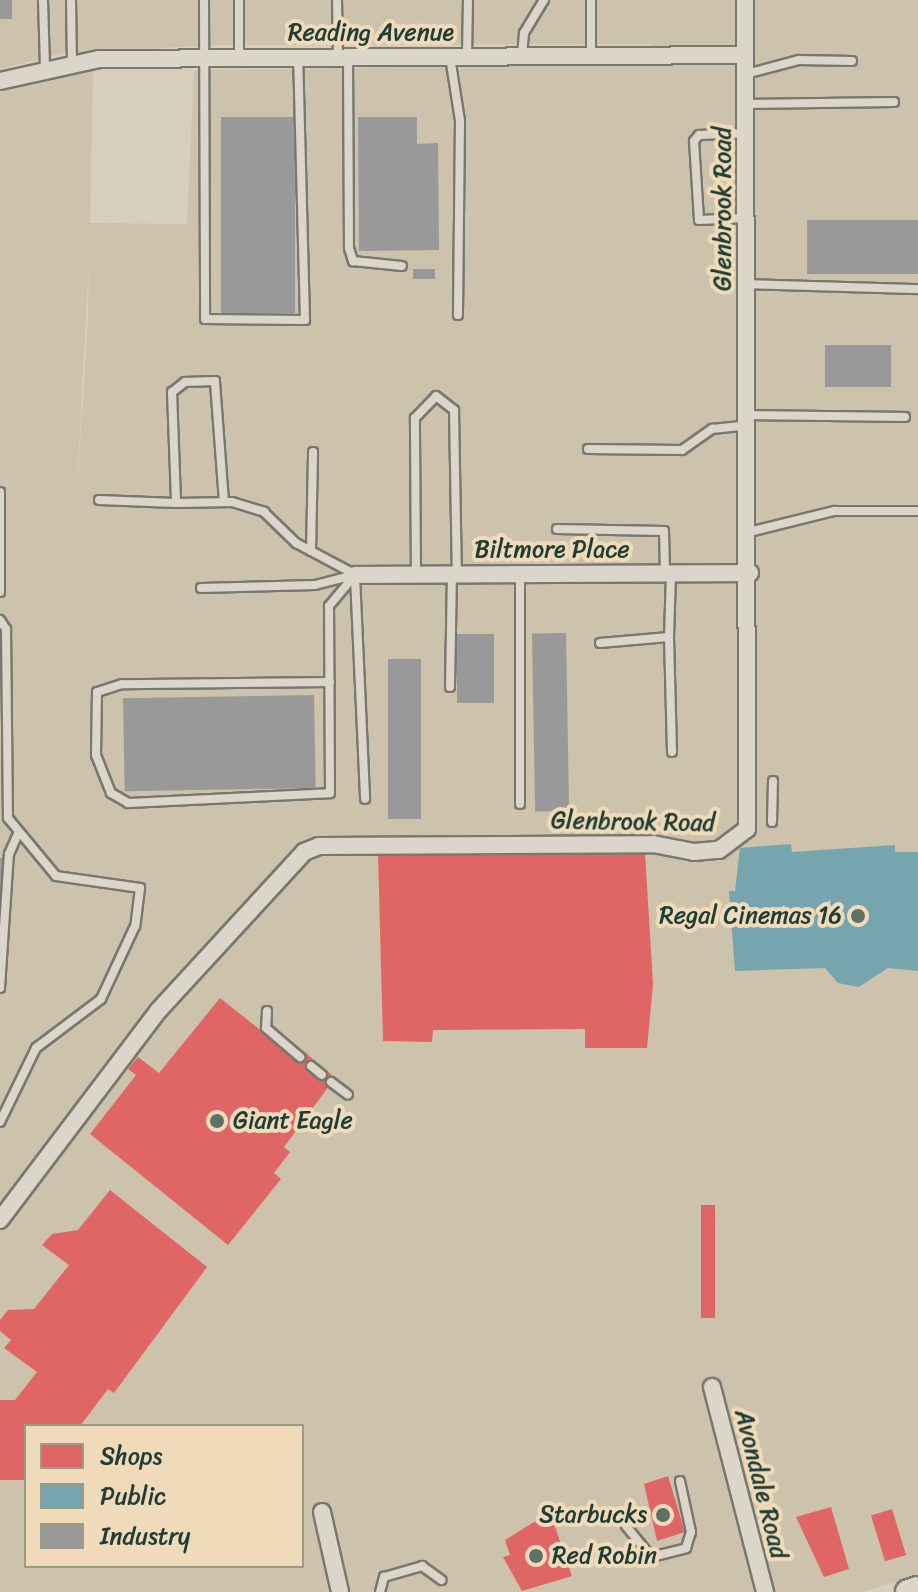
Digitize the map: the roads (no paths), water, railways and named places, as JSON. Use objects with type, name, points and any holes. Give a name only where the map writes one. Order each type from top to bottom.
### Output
[{"type":"main road","points":[[908,1592],[918,1589]]},
{"type":"street","name":"Glenbrook Road","points":[[0,1220],[158,1011],[304,852],[347,845],[653,844],[694,852],[738,842],[751,815],[745,0]]},
{"type":"street","name":"Reading Avenue","points":[[0,81],[72,63],[205,58],[745,55]]},
{"type":"street","name":"Biltmore Place","points":[[355,575],[750,573]]},
{"type":"street","name":"Avondale Road","points":[[712,1387],[765,1592]]},
{"type":"street","points":[[322,1512],[340,1592]]},
{"type":"lane","points":[[43,0],[45,69]]},
{"type":"lane","points":[[71,0],[72,63]]},
{"type":"lane","points":[[204,0],[205,319],[305,320],[298,58]]},
{"type":"lane","points":[[239,0],[239,58]]},
{"type":"lane","points":[[337,0],[343,57],[349,248],[353,261],[402,266]]},
{"type":"lane","points":[[458,315],[458,56],[468,0]]},
{"type":"lane","points":[[522,56],[524,33],[544,0]]},
{"type":"lane","points":[[591,0],[591,56]]},
{"type":"lane","points":[[746,74],[799,60],[852,61]]},
{"type":"lane","points":[[746,104],[894,102]]},
{"type":"lane","points":[[746,133],[699,135],[694,141],[699,220],[747,218]]},
{"type":"lane","points":[[747,284],[918,289]]},
{"type":"lane","points":[[176,503],[172,392],[185,382],[215,381],[224,502]]},
{"type":"lane","points":[[416,575],[415,418],[436,396],[454,410],[450,687]]},
{"type":"lane","points":[[588,449],[682,450],[712,429],[748,420],[905,417]]},
{"type":"lane","points":[[311,551],[313,452]]},
{"type":"lane","points":[[0,492],[0,592]]},
{"type":"lane","points":[[99,500],[224,502],[264,512],[311,551],[355,575]]},
{"type":"lane","points":[[749,532],[834,511],[918,511]]},
{"type":"lane","points":[[557,529],[664,531],[668,573],[672,752]]},
{"type":"lane","points":[[519,574],[520,804]]},
{"type":"lane","points":[[201,588],[315,585],[355,575]]},
{"type":"lane","points":[[330,682],[122,684],[97,692],[96,755],[111,793],[128,803],[330,793],[330,682],[329,606],[355,575]]},
{"type":"lane","points":[[355,575],[365,799]]},
{"type":"lane","points":[[0,620],[6,629],[8,818],[18,834],[56,876],[140,888],[135,926],[101,999],[36,1048],[0,1122]]},
{"type":"lane","points":[[600,643],[669,637]]},
{"type":"lane","points":[[772,822],[773,781]]},
{"type":"lane","points":[[0,988],[9,854],[18,834]]},
{"type":"lane","points":[[267,1011],[266,1028],[300,1057]]},
{"type":"lane","points":[[311,1066],[322,1075]]},
{"type":"lane","points":[[331,1082],[348,1095]]},
{"type":"lane","points":[[626,1526],[651,1557],[686,1548],[691,1532],[680,1481]]},
{"type":"lane","points":[[380,1592],[384,1577],[422,1566],[441,1580]]},
{"type":"place","name":"Regal Cinemas 16","points":[[858,916]]},
{"type":"place","name":"Giant Eagle","points":[[217,1121]]},
{"type":"place","name":"Starbucks","points":[[663,1515]]},
{"type":"place","name":"Red Robin","points":[[536,1556]]}]
